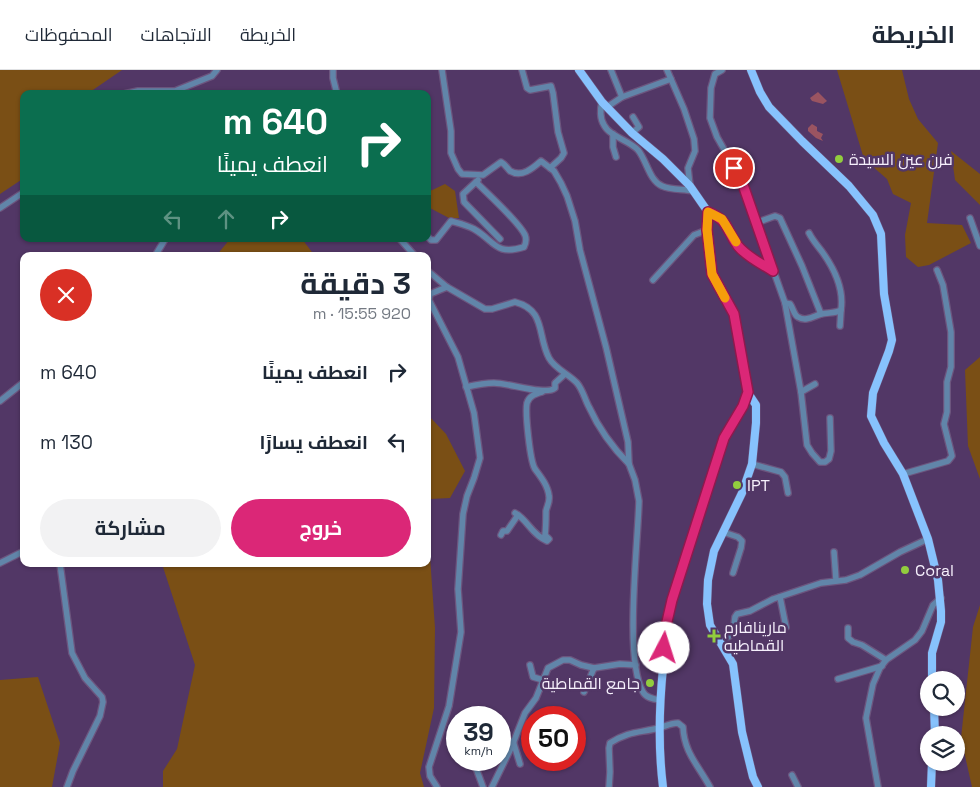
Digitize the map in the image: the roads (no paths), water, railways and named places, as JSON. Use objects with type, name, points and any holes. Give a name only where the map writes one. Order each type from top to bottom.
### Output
[{"type":"main road","points":[[579,70],[605,104],[632,133],[663,159],[691,189],[708,212],[707,230],[712,274],[734,314],[748,392],[756,404],[756,423],[752,464],[740,497],[711,560],[706,604],[710,625],[734,664],[742,732],[753,777],[758,787]]},
{"type":"main road","points":[[751,70],[760,92],[770,107],[849,186],[873,215],[881,234],[884,294],[892,340],[873,393],[871,412],[873,423],[903,474],[928,539],[941,598],[941,622],[932,659],[932,671]]},
{"type":"main road","points":[[663,787],[659,728],[666,626],[672,600],[724,438],[743,406],[748,392]]},
{"type":"main road","points":[[931,787],[932,771]]},
{"type":"street","points":[[177,90],[212,76],[217,70]]},
{"type":"street","points":[[333,70],[336,90]]},
{"type":"street","points":[[442,70],[451,131],[451,153],[454,161],[462,174],[483,175]]},
{"type":"street","points":[[522,70],[527,88],[530,90],[551,86],[553,92],[558,132],[564,153],[550,168]]},
{"type":"street","points":[[611,70],[622,97]]},
{"type":"street","points":[[667,70],[671,79],[684,109],[694,139],[694,151],[688,168],[691,189],[663,187],[657,182],[639,151],[625,139],[613,134],[605,127],[602,119],[601,106],[671,79]]},
{"type":"street","points":[[722,70],[716,72],[711,88],[710,118],[717,137],[741,179],[785,303],[801,392],[807,445],[820,462],[825,462],[830,455],[830,418]]},
{"type":"street","points":[[632,133],[639,127],[633,117]]},
{"type":"street","points":[[613,134],[613,146],[616,157]]},
{"type":"street","points":[[500,239],[464,202],[463,194],[483,175],[501,162],[517,174],[528,171],[542,161],[561,183],[575,221],[580,250],[606,347],[628,442],[629,464],[635,480],[638,501],[634,629],[636,665],[640,684],[645,695],[660,700]]},
{"type":"street","points":[[431,240],[436,240],[450,220],[474,229],[501,250],[524,247],[526,236],[476,182]]},
{"type":"street","points":[[0,208],[20,195]]},
{"type":"street","points":[[708,212],[722,219],[737,245],[746,254],[759,264],[773,271]]},
{"type":"street","points":[[756,223],[775,216],[780,218],[821,314]]},
{"type":"street","points":[[970,218],[980,246]]},
{"type":"street","points":[[653,280],[694,235],[707,230]]},
{"type":"street","points":[[809,233],[838,278],[841,297],[840,326]]},
{"type":"street","points":[[903,474],[948,461],[952,456],[944,424],[947,382],[951,367],[951,332],[943,285],[937,270]]},
{"type":"street","points":[[431,274],[447,287],[488,310],[515,302],[535,313],[549,359],[579,386],[606,438],[629,464]]},
{"type":"street","points":[[431,294],[447,287]]},
{"type":"street","points":[[785,303],[790,304],[794,313],[800,318],[807,319],[841,310]]},
{"type":"street","points":[[431,306],[458,357],[474,413],[480,458],[463,514],[458,590],[461,632],[449,706],[429,767],[430,776],[437,787]]},
{"type":"street","points":[[501,535],[503,531],[507,531],[517,514],[536,535],[547,541],[549,539],[545,535],[546,510],[550,503],[550,495],[533,462],[527,426],[527,404],[533,395],[553,390],[556,383],[565,374]]},
{"type":"street","points":[[466,387],[492,383],[509,384],[542,392]]},
{"type":"street","points":[[801,392],[815,384]]},
{"type":"street","points":[[0,401],[20,385]]},
{"type":"street","points":[[752,464],[781,472],[785,477],[788,492]]},
{"type":"street","points":[[723,532],[738,537],[742,542],[732,573]]},
{"type":"street","points":[[721,643],[733,633],[737,614],[750,611],[780,597],[821,583],[846,580],[868,572],[900,552],[928,539]]},
{"type":"street","points":[[834,552],[836,580]]},
{"type":"street","points":[[0,563],[20,553]]},
{"type":"street","points":[[60,567],[72,653],[85,678],[102,696],[103,702],[100,716],[67,787]]},
{"type":"street","points":[[780,597],[786,627]]},
{"type":"street","points":[[878,787],[866,718],[873,684],[886,660],[915,640],[922,631],[933,606],[941,598]]},
{"type":"street","points":[[848,628],[848,638],[886,660]]},
{"type":"street","points":[[511,744],[525,713],[536,698],[548,668],[563,660],[570,660],[594,668],[620,664],[636,665]]},
{"type":"street","points":[[530,665],[532,677],[543,680]]},
{"type":"street","points":[[838,679],[882,666]]},
{"type":"street","points":[[584,692],[594,668]]},
{"type":"street","points":[[609,787],[608,748],[610,743],[634,732],[675,723],[681,724],[683,727],[684,744],[710,787]]},
{"type":"street","points":[[513,741],[520,764]]},
{"type":"street","points":[[477,771],[483,787]]},
{"type":"street","points":[[492,787],[498,771]]},
{"type":"street","points":[[792,775],[798,787]]},
{"type":"place","name":"فرن عين السيدة","points":[[839,159]]},
{"type":"place","name":"IPT","points":[[737,485]]},
{"type":"place","name":"Coral","points":[[905,570]]},
{"type":"place","name":"مارينافارم القماطيه","points":[[714,636]]},
{"type":"place","name":"جامع القماطية","points":[[650,683]]}]
